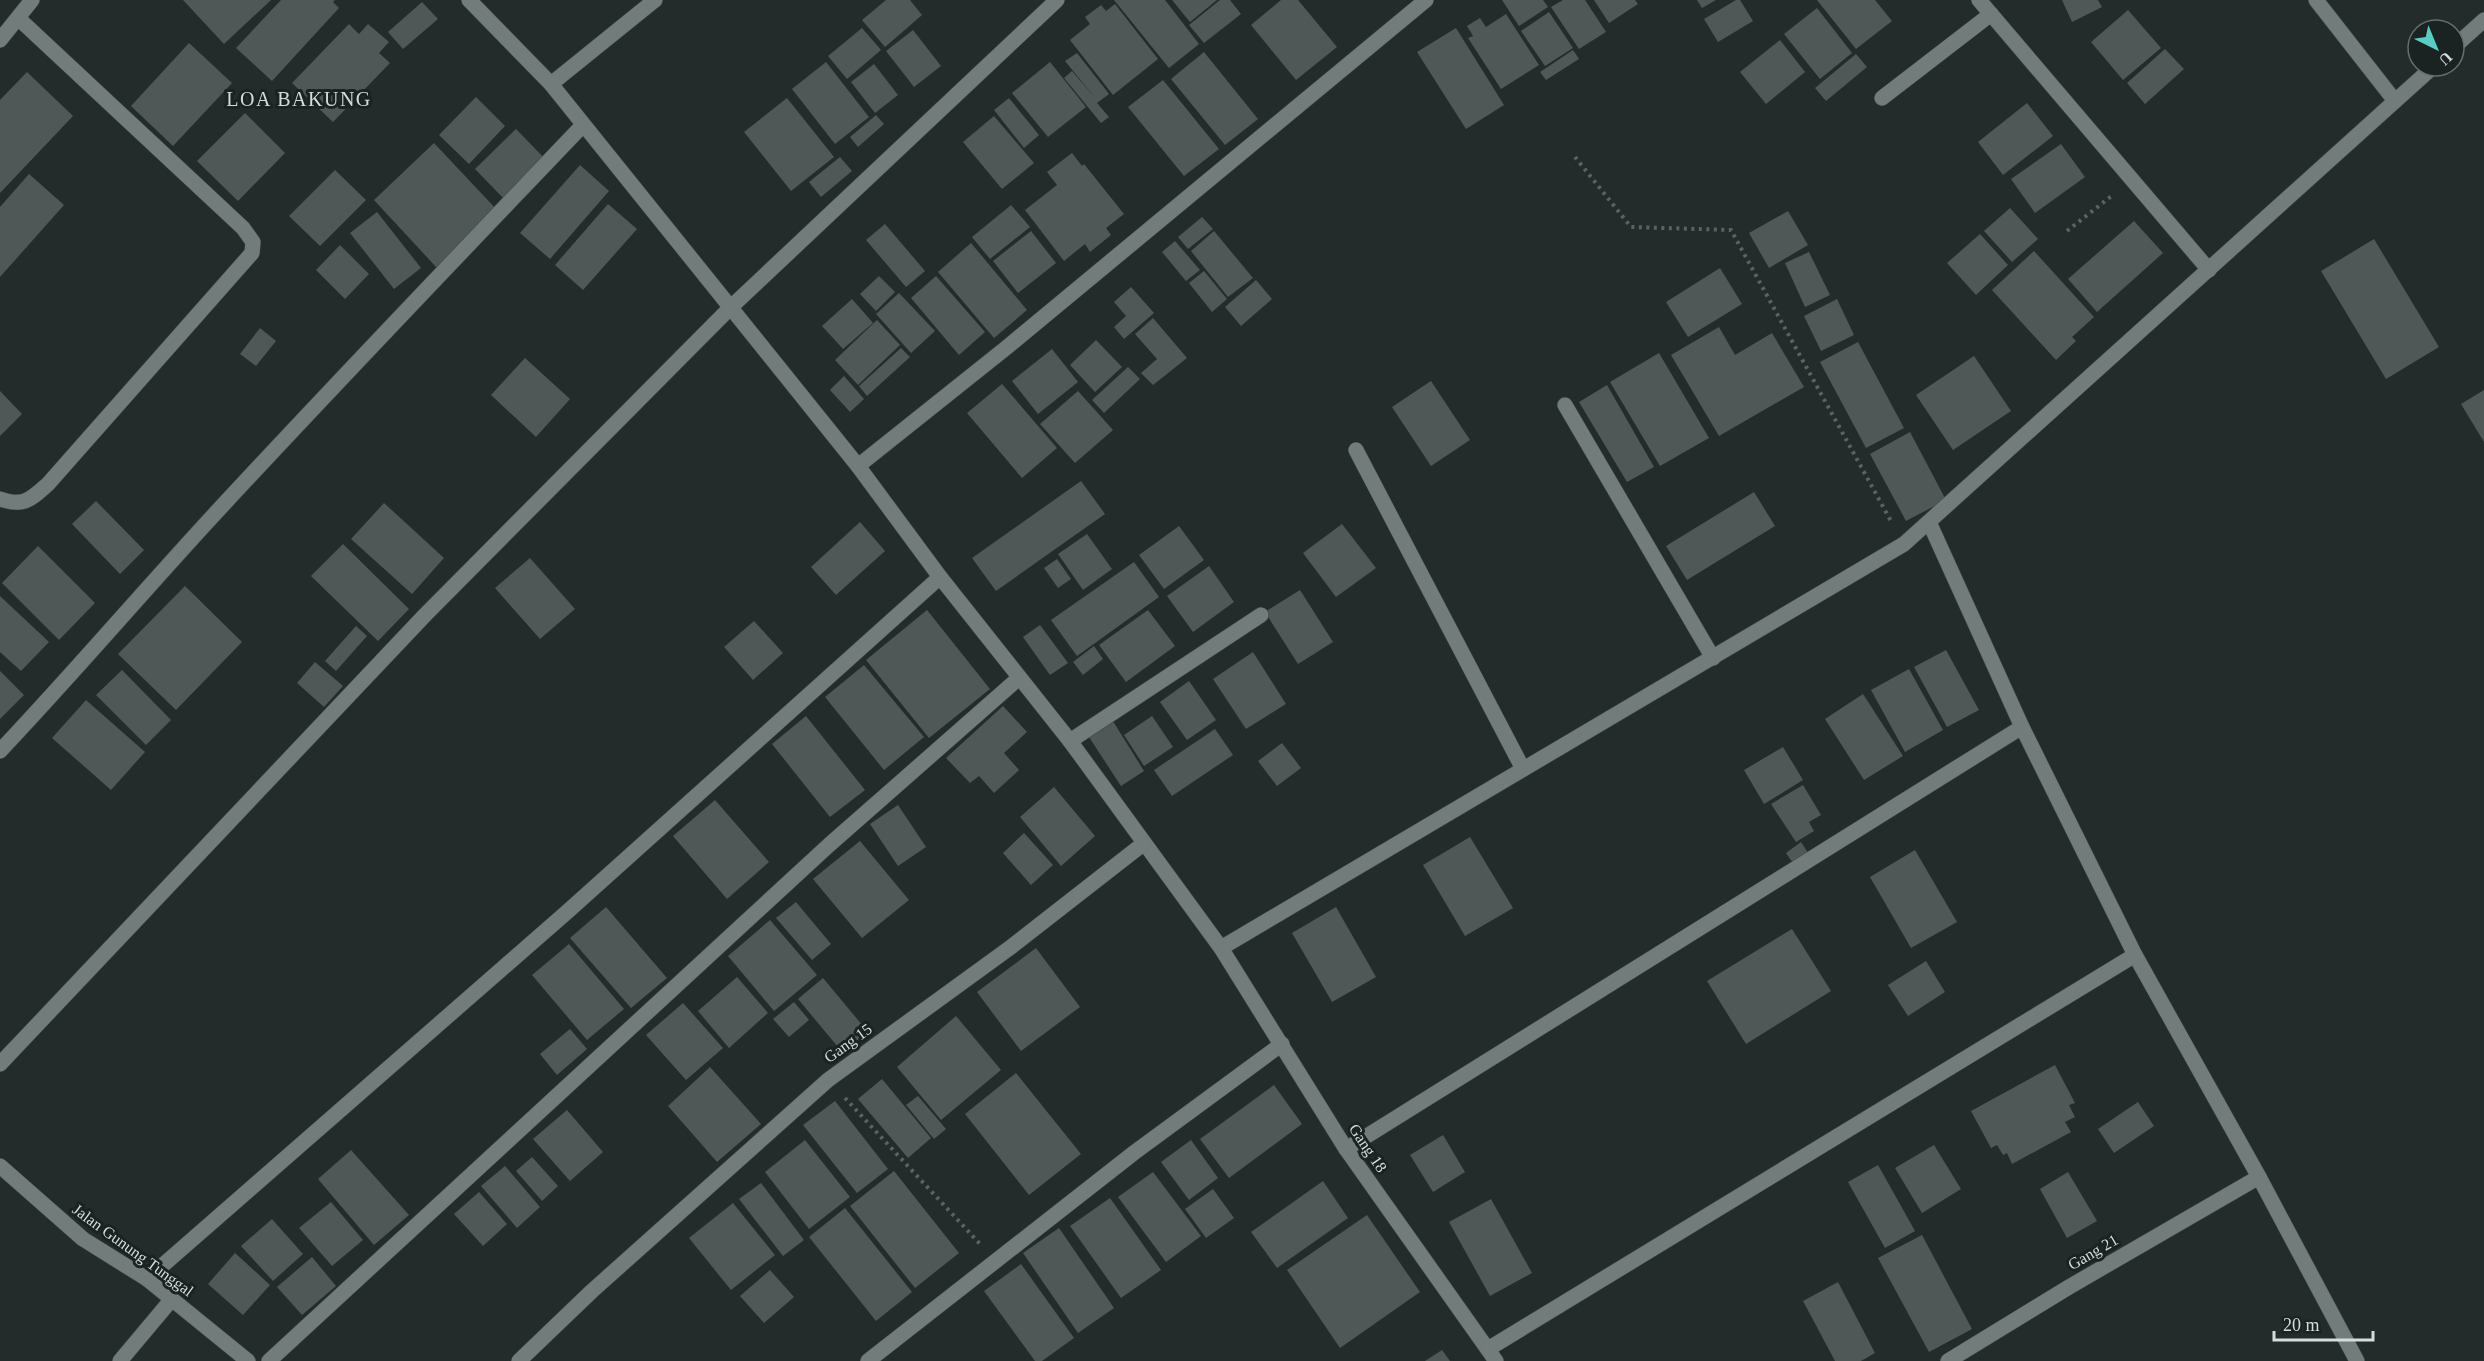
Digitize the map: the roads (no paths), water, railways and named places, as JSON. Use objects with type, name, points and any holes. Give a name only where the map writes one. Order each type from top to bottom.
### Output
[{"type":"street","points":[[0,40],[32,0]]},
{"type":"street","name":"Gang 18","points":[[469,0],[551,84],[858,466],[940,577],[1070,741],[1221,948],[1346,1149],[1492,1355]]},
{"type":"street","points":[[551,84],[655,0]]},
{"type":"street","points":[[0,1064],[425,615],[730,308],[1057,0]]},
{"type":"street","points":[[858,466],[1006,348],[1426,0]]},
{"type":"street","points":[[1979,0],[2209,270]]},
{"type":"street","points":[[2316,0],[2395,101]]},
{"type":"street","points":[[1881,98],[1991,14]]},
{"type":"street","points":[[0,498],[13,503],[30,501],[48,484],[252,253],[253,242],[243,228],[18,18]]},
{"type":"street","points":[[2466,36],[2484,20]]},
{"type":"street","points":[[1221,948],[1904,544],[2421,78]]},
{"type":"street","points":[[0,750],[77,670],[145,589],[310,410],[583,125]]},
{"type":"street","points":[[1565,405],[1713,658]]},
{"type":"street","points":[[1356,450],[1523,769]]},
{"type":"street","points":[[1929,522],[2022,727],[2135,955],[2259,1177],[2357,1361]]},
{"type":"street","points":[[147,1279],[567,912],[940,577]]},
{"type":"street","points":[[1070,741],[1262,615]]},
{"type":"street","points":[[269,1361],[829,845],[1019,678]]},
{"type":"street","points":[[1346,1149],[2022,727]]},
{"type":"street","name":"Gang 15","points":[[519,1361],[592,1292],[828,1080],[1011,947],[1143,844]]},
{"type":"street","points":[[1492,1355],[2135,955]]},
{"type":"street","points":[[868,1361],[1135,1152],[1282,1044]]},
{"type":"street","name":"Jalan Gunung Tunggal","points":[[0,1166],[83,1239],[147,1279],[248,1361]]},
{"type":"street","name":"Gang 21","points":[[1948,1361],[2069,1287],[2259,1177]]},
{"type":"street","points":[[120,1361],[172,1299]]},
{"type":"district","name":"LOA BAKUNG","points":[[299,99]]}]
